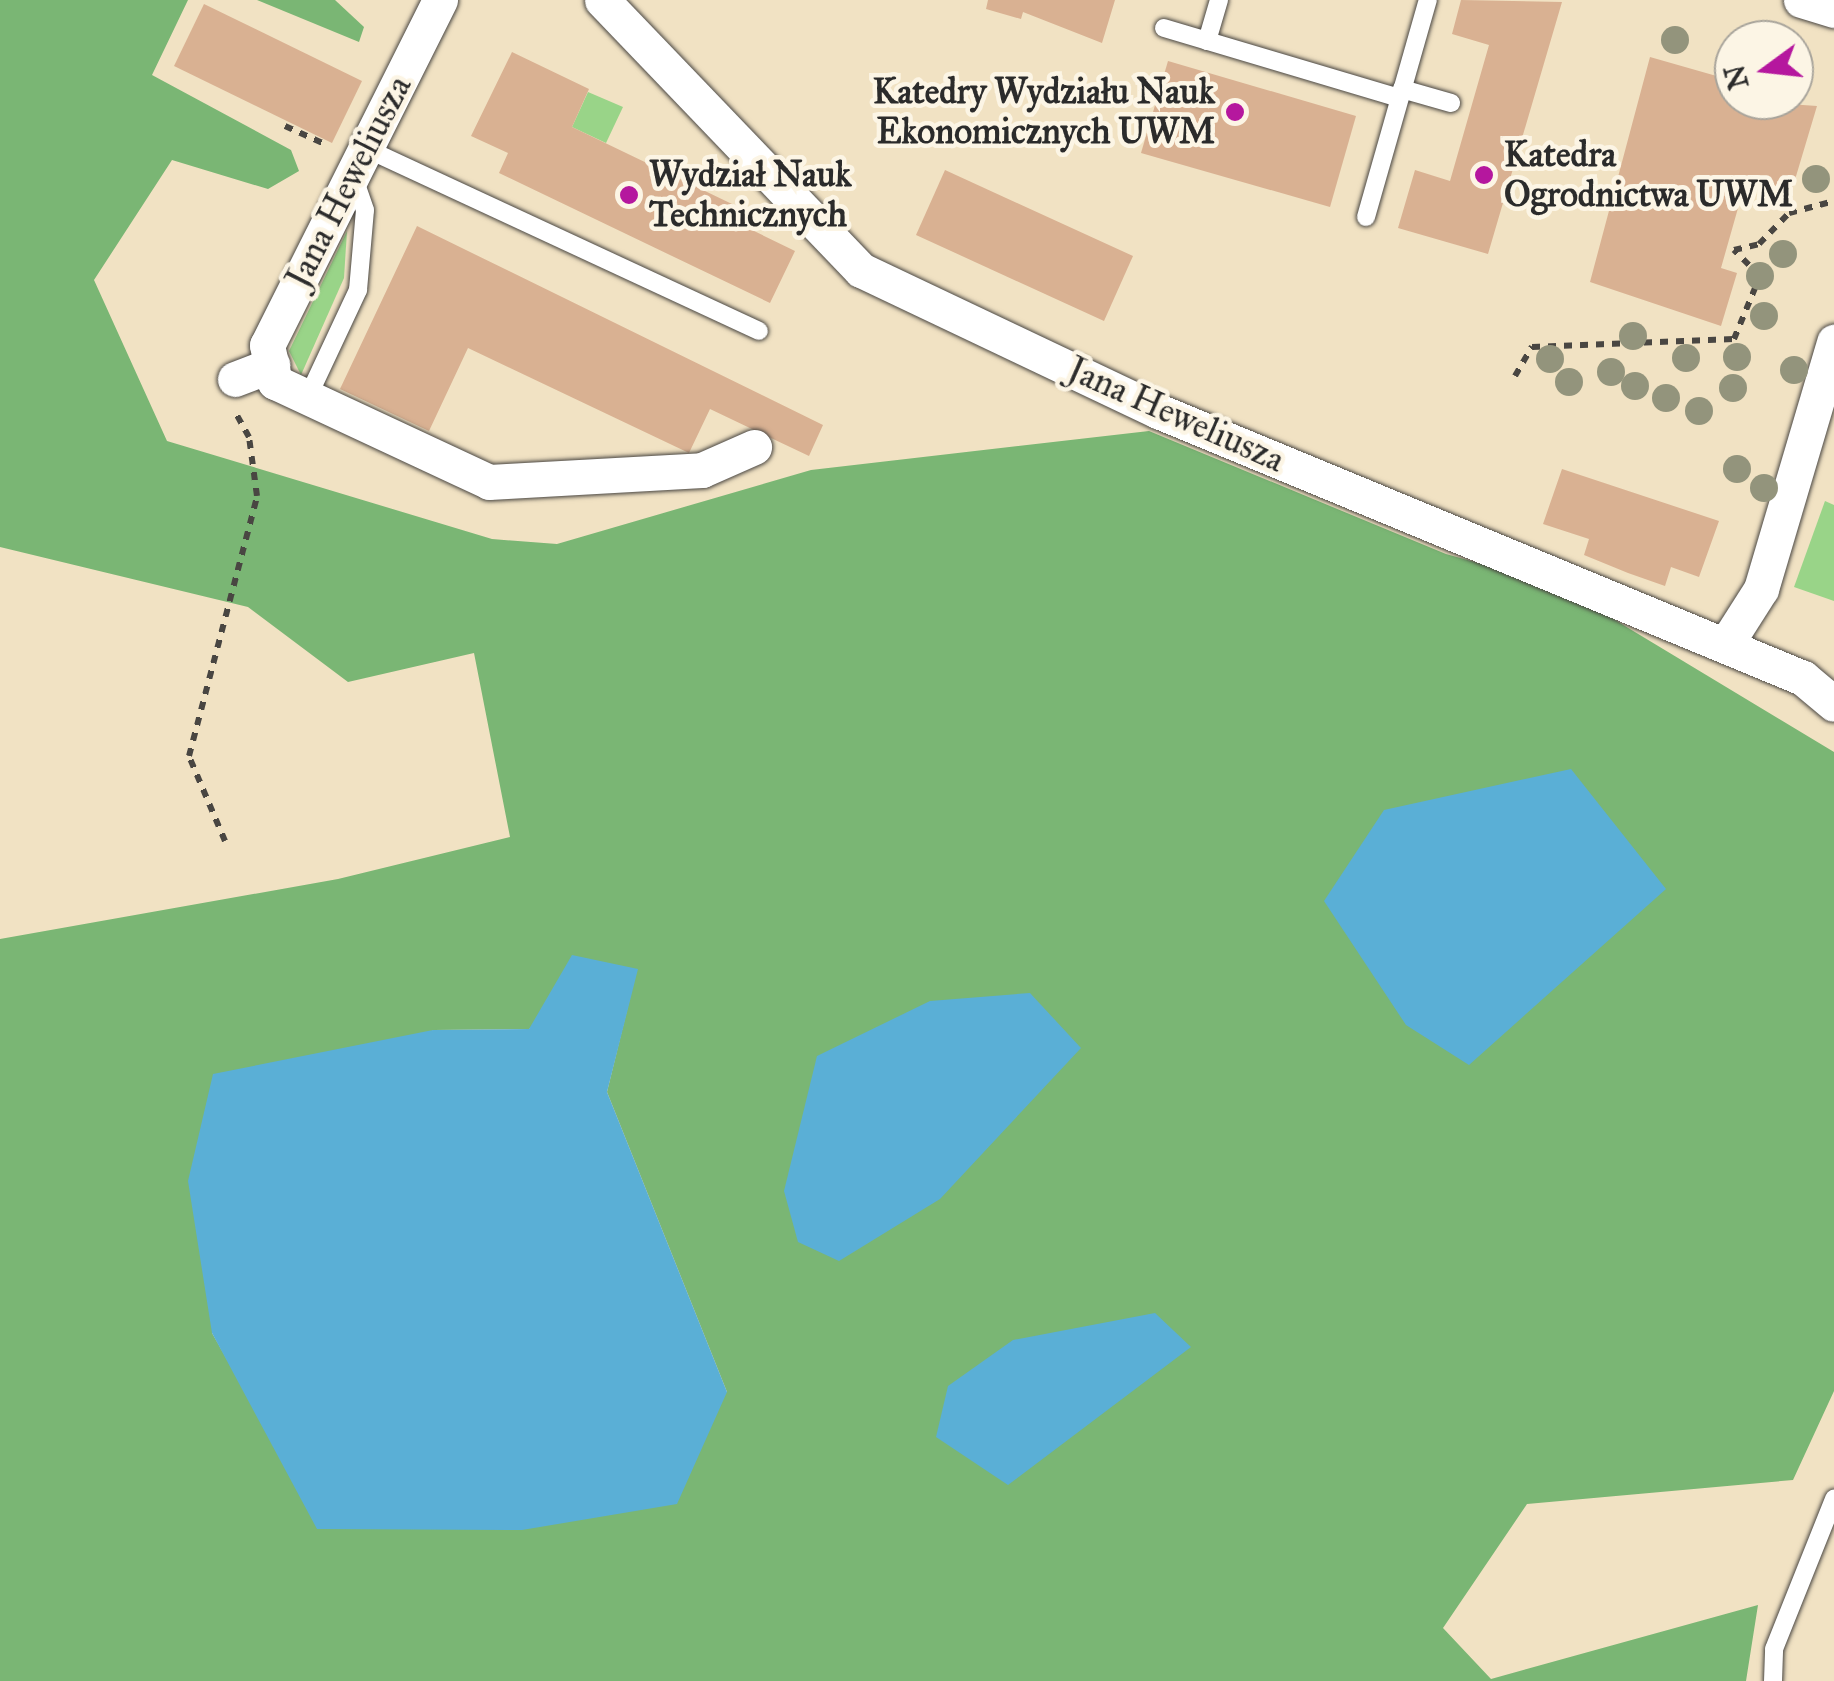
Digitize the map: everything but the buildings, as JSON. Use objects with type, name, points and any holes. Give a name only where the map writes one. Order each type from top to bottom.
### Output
[{"type":"street","name":"Jana Heweliusza","points":[[272,366],[267,345],[440,0]]},
{"type":"street","name":"Jana Heweliusza","points":[[602,0],[860,270],[1158,411],[1803,678],[1834,704]]},
{"type":"street","points":[[1801,0],[1834,10]]},
{"type":"street","points":[[1726,644],[1761,589],[1834,342]]},
{"type":"street","points":[[235,379],[272,366],[275,382],[305,401],[489,482],[702,470],[754,446]]},
{"type":"lane","points":[[1207,41],[1218,0]]},
{"type":"lane","points":[[1366,217],[1428,0]]},
{"type":"lane","points":[[1164,28],[1451,104]]},
{"type":"lane","points":[[305,401],[358,290],[365,210],[360,162],[759,332]]},
{"type":"lane","points":[[1774,1681],[1774,1649],[1834,1500]]},
{"type":"path","points":[[1514,376],[1532,348],[1734,339],[1760,276],[1734,250],[1759,244],[1789,213],[1834,201]]},
{"type":"path","points":[[225,841],[189,756],[257,496],[250,437],[223,389],[235,379]]},
{"type":"green space","points":[[0,0],[188,0],[152,75],[291,150],[299,171],[268,189],[172,160],[94,280],[167,441],[492,539],[557,544],[811,470],[1149,431],[1446,554],[1557,585],[1834,752],[1834,1391],[1793,1480],[1527,1504],[1443,1628],[1491,1679],[1758,1605],[1746,1681],[0,1681],[0,939],[338,879],[510,837],[474,653],[348,682],[248,607],[0,547]],"holes":[[[637,969],[607,1092],[727,1392],[263,1423],[212,1333],[433,1030],[529,1029]]]},
{"type":"green space","points":[[257,0],[335,0],[364,27],[359,42]]},
{"type":"green space","points":[[588,92],[623,107],[606,143],[572,127]]},
{"type":"green space","points":[[347,231],[344,278],[301,375],[289,351]]},
{"type":"green space","points":[[1825,501],[1834,505],[1834,601],[1794,587]]},
{"type":"water","points":[[1571,769],[1666,889],[1469,1065],[1406,1025],[1324,901],[1384,810]]},
{"type":"water","points":[[572,955],[638,969],[607,1092],[727,1392],[677,1504],[522,1530],[317,1529],[212,1333],[188,1181],[213,1074],[433,1030],[529,1029]]},
{"type":"water","points":[[1030,993],[1081,1048],[940,1199],[839,1261],[798,1242],[784,1191],[817,1056],[930,1001]]},
{"type":"water","points":[[1155,1313],[1191,1347],[1008,1485],[936,1437],[948,1386],[1013,1340]]},
{"type":"place","name":"Katedry Wydziału Nauk Ekonomicznych UWM","points":[[1235,112]]},
{"type":"place","name":"Katedra Ogrodnictwa UWM","points":[[1484,175]]},
{"type":"place","name":"Wydział Nauk Technicznych","points":[[629,195]]}]
